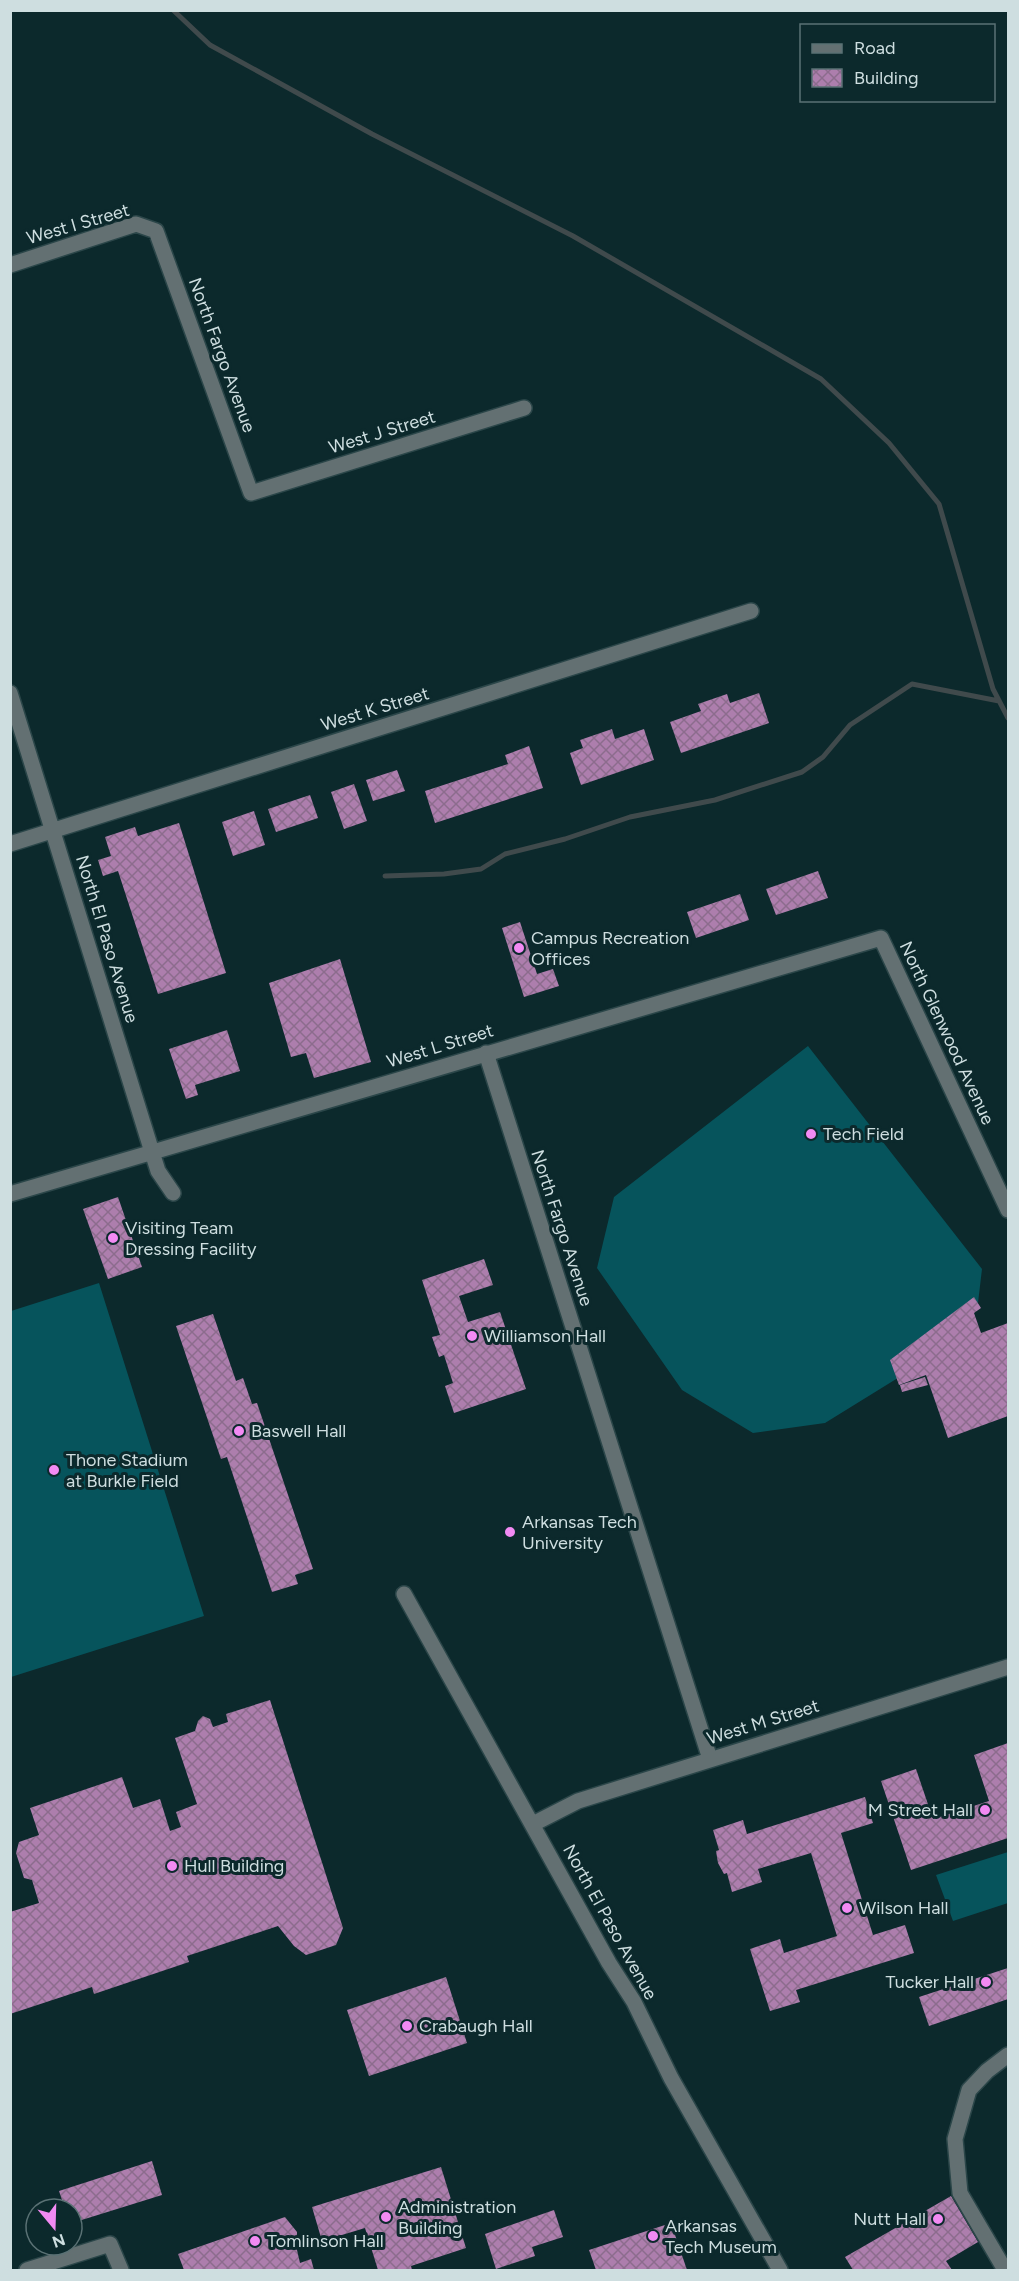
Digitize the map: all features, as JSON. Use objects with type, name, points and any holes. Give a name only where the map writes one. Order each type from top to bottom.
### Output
[{"type":"street","name":"West I Street","points":[[10,265],[136,224],[156,231]]},
{"type":"street","name":"North Fargo Avenue","points":[[156,231],[251,493]]},
{"type":"street","name":"West J Street","points":[[251,493],[524,408]]},
{"type":"street","name":"West K Street","points":[[10,844],[751,611]]},
{"type":"street","name":"North El Paso Avenue","points":[[10,693],[158,1171],[173,1193]]},
{"type":"street","name":"West L Street","points":[[10,1194],[881,938]]},
{"type":"street","name":"North Glenwood Avenue","points":[[881,938],[1008,1210]]},
{"type":"street","name":"North Fargo Avenue","points":[[486,1053],[710,1759]]},
{"type":"street","name":"North El Paso Avenue","points":[[405,1594],[609,1963],[633,2002],[671,2078],[780,2271]]},
{"type":"street","name":"West M Street","points":[[533,1824],[578,1801],[1008,1667]]},
{"type":"street","points":[[1005,2271],[960,2193],[955,2139],[969,2090],[987,2071],[1008,2055]]},
{"type":"street","points":[[27,2271],[110,2244],[121,2271]]},
{"type":"shaded area","points":[[808,1046],[982,1269],[978,1303],[914,1368],[825,1423],[753,1433],[682,1390],[597,1268],[614,1197]]},
{"type":"shaded area","points":[[99,1283],[204,1616],[11,1677],[11,1311]]},
{"type":"shaded area","points":[[1008,1852],[1008,1903],[953,1921],[936,1875]]},
{"type":"building","points":[[759,693],[769,723],[681,753],[670,722],[701,711],[698,704],[727,694],[730,703]]},
{"type":"building","points":[[612,729],[615,739],[644,729],[654,760],[581,785],[570,753],[583,748],[580,740]]},
{"type":"building","points":[[529,746],[543,788],[435,823],[425,791],[508,764],[505,755]]},
{"type":"building","points":[[397,770],[405,791],[373,801],[366,780]]},
{"type":"building","points":[[354,784],[367,821],[344,829],[331,792]]},
{"type":"building","points":[[310,795],[318,818],[276,832],[268,809]]},
{"type":"building","points":[[254,811],[265,845],[233,856],[222,822]]},
{"type":"building","points":[[179,823],[226,973],[158,994],[118,871],[103,876],[98,860],[111,856],[105,837],[135,827],[138,836]]},
{"type":"building","points":[[818,871],[828,898],[776,915],[766,889]]},
{"type":"building","points":[[740,894],[749,920],[696,938],[687,912]]},
{"type":"building","name":"Campus Recreation Offices","points":[[520,922],[537,974],[553,969],[559,986],[524,997],[502,928]]},
{"type":"building","points":[[340,959],[371,1062],[314,1078],[306,1053],[291,1057],[269,983]]},
{"type":"building","points":[[227,1030],[240,1071],[195,1085],[198,1095],[186,1099],[169,1049]]},
{"type":"building","name":"Visiting Team Dressing Facility","points":[[118,1197],[142,1267],[108,1279],[83,1209]]},
{"type":"building","name":"Williamson Hall","points":[[484,1259],[493,1285],[459,1296],[468,1322],[500,1312],[526,1389],[454,1413],[445,1386],[453,1383],[444,1355],[439,1357],[432,1337],[440,1335],[422,1280]]},
{"type":"building","points":[[974,1297],[981,1308],[974,1313],[981,1333],[1008,1323],[1008,1416],[948,1438],[926,1375],[899,1385],[890,1360]]},
{"type":"building","name":"Baswell Hall","points":[[213,1314],[236,1381],[243,1378],[252,1404],[257,1403],[313,1569],[295,1575],[298,1584],[272,1592],[227,1457],[221,1459],[176,1326]]},
{"type":"building","points":[[925,1377],[928,1385],[902,1392],[900,1385]]},
{"type":"building","name":"Hull Building","points":[[270,1700],[343,1928],[336,1945],[306,1955],[294,1946],[278,1926],[187,1956],[189,1962],[94,1994],[92,1987],[10,2014],[10,1912],[39,1903],[32,1880],[24,1878],[16,1853],[19,1842],[39,1835],[30,1808],[122,1777],[133,1808],[160,1799],[170,1831],[181,1827],[176,1812],[197,1804],[175,1738],[195,1731],[198,1721],[203,1716],[210,1719],[213,1727],[228,1722],[226,1714]]},
{"type":"building","name":"M Street Hall","points":[[1008,1743],[1008,1838],[911,1870],[881,1781],[916,1769],[933,1819],[989,1801],[974,1755]]},
{"type":"building","name":"Wilson Hall","points":[[865,1797],[873,1823],[841,1833],[873,1935],[905,1925],[914,1953],[796,1990],[800,2002],[770,2011],[750,1949],[780,1939],[784,1953],[837,1936],[811,1853],[758,1869],[762,1882],[732,1892],[727,1873],[724,1874],[718,1863],[716,1851],[719,1850],[713,1830],[743,1820],[747,1834]]},
{"type":"building","name":"Tucker Hall","points":[[1008,1968],[1008,1999],[929,2026],[919,1997]]},
{"type":"building","name":"Crabaugh Hall","points":[[446,1977],[467,2043],[369,2076],[347,2010]]},
{"type":"building","points":[[152,2161],[162,2195],[84,2219],[84,2197],[61,2197],[59,2191]]},
{"type":"building","name":"Administration Building","points":[[441,2167],[466,2248],[411,2266],[412,2270],[378,2270],[365,2228],[322,2241],[312,2207]]},
{"type":"building","name":"Nutt Hall","points":[[951,2196],[978,2242],[946,2261],[952,2270],[853,2270],[845,2257]]},
{"type":"building","points":[[554,2210],[563,2237],[532,2247],[535,2256],[496,2269],[485,2234]]},
{"type":"building","name":"Tomlinson Hall","points":[[285,2217],[297,2232],[300,2263],[311,2259],[314,2270],[184,2270],[178,2254]]},
{"type":"building","name":"Arkansas Tech Museum","points":[[671,2223],[687,2270],[596,2270],[589,2250]]},
{"type":"waterway","points":[[173,10],[210,45],[372,134],[573,236],[821,379],[889,443],[939,504],[993,689],[1008,718]]},
{"type":"waterway","points":[[385,876],[444,874],[481,869],[505,854],[565,839],[630,817],[715,800],[802,772],[823,757],[850,725],[912,684],[999,701]]},
{"type":"place","name":"Campus Recreation Offices","points":[[519,948]]},
{"type":"place","name":"Tech Field","points":[[811,1134]]},
{"type":"place","name":"Visiting Team Dressing Facility","points":[[113,1238]]},
{"type":"place","name":"Williamson Hall","points":[[472,1336]]},
{"type":"place","name":"Baswell Hall","points":[[239,1431]]},
{"type":"place","name":"Thone Stadium at Burkle Field","points":[[54,1470]]},
{"type":"place","name":"Arkansas Tech University","points":[[510,1532]]},
{"type":"place","name":"M Street Hall","points":[[985,1810]]},
{"type":"place","name":"Hull Building","points":[[172,1866]]},
{"type":"place","name":"Wilson Hall","points":[[847,1908]]},
{"type":"place","name":"Tucker Hall","points":[[986,1982]]},
{"type":"place","name":"Crabaugh Hall","points":[[407,2026]]},
{"type":"place","name":"Administration Building","points":[[386,2217]]},
{"type":"place","name":"Nutt Hall","points":[[938,2219]]},
{"type":"place","name":"Arkansas Tech Museum","points":[[653,2236]]},
{"type":"place","name":"Tomlinson Hall","points":[[255,2241]]}]
